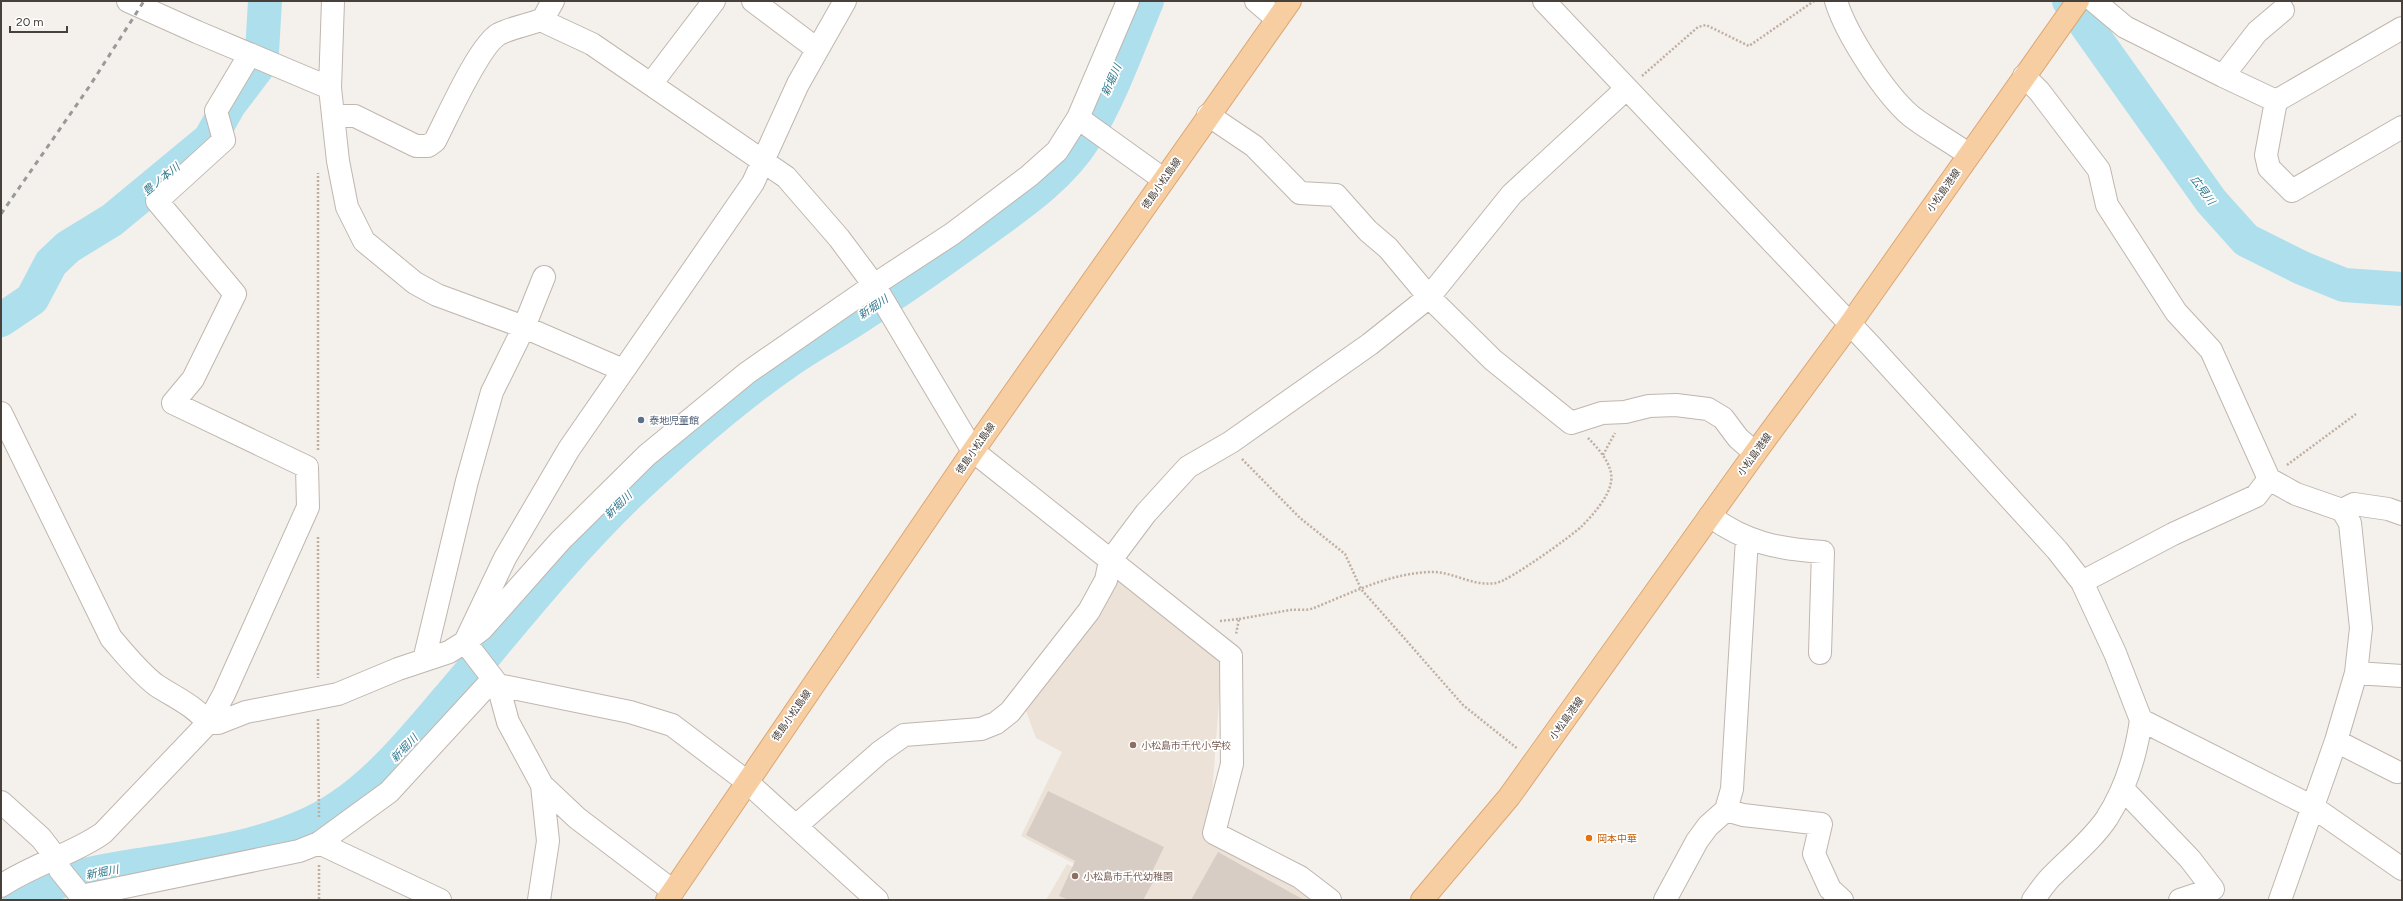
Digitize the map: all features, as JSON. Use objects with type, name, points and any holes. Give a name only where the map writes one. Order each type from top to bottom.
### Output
[{"type":"main road","name":"徳島小松島線","points":[[676,892],[746,781],[973,451],[1208,115],[1290,1]]},
{"type":"main road","name":"小松島港線","points":[[1422,900],[1509,797],[1535,762],[1755,453],[1850,324],[1968,154],[2074,7]]},
{"type":"street","points":[[128,1],[330,88]]},
{"type":"street","points":[[333,1],[330,88],[338,161],[347,208],[364,241],[415,283],[436,295],[524,327],[623,370]]},
{"type":"street","points":[[651,84],[714,1]]},
{"type":"street","points":[[753,1],[817,49]]},
{"type":"street","points":[[468,646],[505,558],[533,510],[569,449],[740,202],[763,161],[798,84],[845,1]]},
{"type":"street","points":[[1,413],[111,638],[133,663],[156,684],[193,707],[208,722],[218,723],[246,712],[338,694],[363,685],[424,660],[468,646],[560,541],[647,455],[747,373],[875,288],[952,234],[1029,176],[1057,151],[1080,119],[1128,1]]},
{"type":"street","points":[[1256,1],[1277,19]]},
{"type":"street","points":[[1544,1],[1850,324],[2057,550],[2082,582],[2115,653],[2140,720],[2137,745],[2123,789],[2106,819],[2080,849],[2053,875],[2033,900]]},
{"type":"street","points":[[1836,1],[1849,31],[1894,100],[1912,117],[1968,154]]},
{"type":"street","points":[[2094,1],[2125,27],[2276,101]]},
{"type":"street","points":[[333,116],[355,116],[416,146],[428,146],[435,141],[475,64],[490,42],[499,34],[548,10]]},
{"type":"street","points":[[548,10],[547,23],[592,44],[786,177],[839,238],[875,288],[973,451],[1231,656],[1232,764],[1214,833],[1300,877],[1330,900]]},
{"type":"street","points":[[2223,76],[2257,32],[2283,10]]},
{"type":"street","points":[[2402,28],[2276,101],[2266,155],[2269,168],[2292,191],[2402,127]]},
{"type":"street","points":[[1,886],[57,863],[102,833],[208,722],[224,694],[308,507],[307,467],[173,403],[193,379],[235,294],[157,201],[224,140],[216,111],[257,57]]},
{"type":"street","points":[[2024,76],[2039,91],[2099,170],[2107,204],[2176,312],[2211,350],[2269,479],[2296,494],[2342,510],[2350,523],[2361,628],[2356,673],[2336,740],[2280,900]]},
{"type":"street","points":[[796,826],[880,752],[904,735],[981,729],[996,723],[1010,712],[1088,611],[1106,580],[1110,560],[1146,513],[1188,467],[1231,442],[1370,344],[1429,297],[1512,194],[1626,89]]},
{"type":"street","points":[[1208,115],[1254,146],[1300,193],[1336,194],[1368,232],[1388,248],[1429,297],[1493,360],[1571,423],[1602,413],[1625,412],[1649,406],[1676,405],[1708,409],[1723,418],[1738,438],[1755,453]]},
{"type":"street","points":[[1080,119],[1163,179]]},
{"type":"street","points":[[424,660],[466,481],[492,392],[524,327],[544,277]]},
{"type":"street","points":[[2082,582],[2173,534],[2256,496],[2269,479]]},
{"type":"street","points":[[2342,510],[2354,504],[2388,509],[2402,514]]},
{"type":"street","points":[[1710,516],[1729,531],[1747,538],[1783,549],[1823,552],[1820,653]]},
{"type":"street","points":[[1665,900],[1697,841],[1726,810],[1732,789],[1747,538]]},
{"type":"street","points":[[468,646],[493,679],[508,722],[542,785],[577,818],[676,892]]},
{"type":"street","points":[[2356,673],[2402,676]]},
{"type":"street","points":[[493,679],[630,712],[672,725],[746,781],[877,900]]},
{"type":"street","points":[[1,802],[41,838],[78,896],[299,851],[319,843],[389,792],[493,679]]},
{"type":"street","points":[[2140,720],[2313,806],[2402,869]]},
{"type":"street","points":[[2336,740],[2397,772]]},
{"type":"street","points":[[539,900],[548,842],[542,785]]},
{"type":"street","points":[[2123,789],[2190,859],[2213,889],[2180,900]]},
{"type":"street","points":[[1726,810],[1743,816],[1821,824],[1814,854],[1830,889],[1842,900]]},
{"type":"street","points":[[319,843],[440,900]]},
{"type":"path","points":[[1626,89],[1698,27],[1706,25],[1750,46],[1814,1]]},
{"type":"path","points":[[318,166],[318,455]]},
{"type":"path","points":[[2269,479],[2356,414]]},
{"type":"path","points":[[1239,619],[1292,610],[1312,609],[1361,590],[1377,582],[1431,572],[1442,573],[1463,580],[1495,583],[1509,578],[1581,527],[1604,497],[1611,482],[1612,471],[1591,442],[1571,423]]},
{"type":"path","points":[[1231,442],[1238,454],[1300,518],[1344,554],[1361,590],[1463,705],[1535,762]]},
{"type":"path","points":[[318,533],[319,809]]},
{"type":"path","points":[[319,843],[319,900]]},
{"type":"shaded area","name":"小松島市千代小学校","points":[[1120,579],[1222,658],[1209,836],[1309,896],[1307,900],[1109,900],[1117,886],[1021,836],[1062,752],[1036,738],[1025,708]]},
{"type":"shaded area","name":"小松島市千代幼稚園","points":[[1067,864],[1113,888],[1106,900],[1046,900]]},
{"type":"building","points":[[1048,791],[1164,847],[1152,872],[1157,875],[1143,900],[1069,900],[1059,896],[1075,861],[1026,835]]},
{"type":"building","points":[[1218,852],[1304,900],[1191,900]]},
{"type":"waterway","name":"豊ノ本川","points":[[1,320],[32,299],[51,263],[68,247],[112,220],[210,139],[229,105],[257,68],[262,52],[265,1]]},
{"type":"waterway","name":"新堀川","points":[[20,900],[44,887],[72,878],[114,869],[210,853],[266,840],[293,831],[318,820],[357,794],[372,782],[400,754],[584,540],[631,492],[687,441],[746,392],[796,356],[854,320],[971,240],[1053,177],[1075,152],[1094,122],[1111,88],[1147,1]]},
{"type":"waterway","name":"広見川","points":[[2069,1],[2211,201],[2246,240],[2302,268],[2344,285],[2402,289]]},
{"type":"railway","points":[[1,214],[89,87],[144,1]]},
{"type":"place","name":"泰地児童館","points":[[641,420]]},
{"type":"place","name":"小松島市千代小学校","points":[[1133,745]]},
{"type":"place","name":"岡本中華","points":[[1589,838]]},
{"type":"place","name":"小松島市千代幼稚園","points":[[1075,876]]}]
